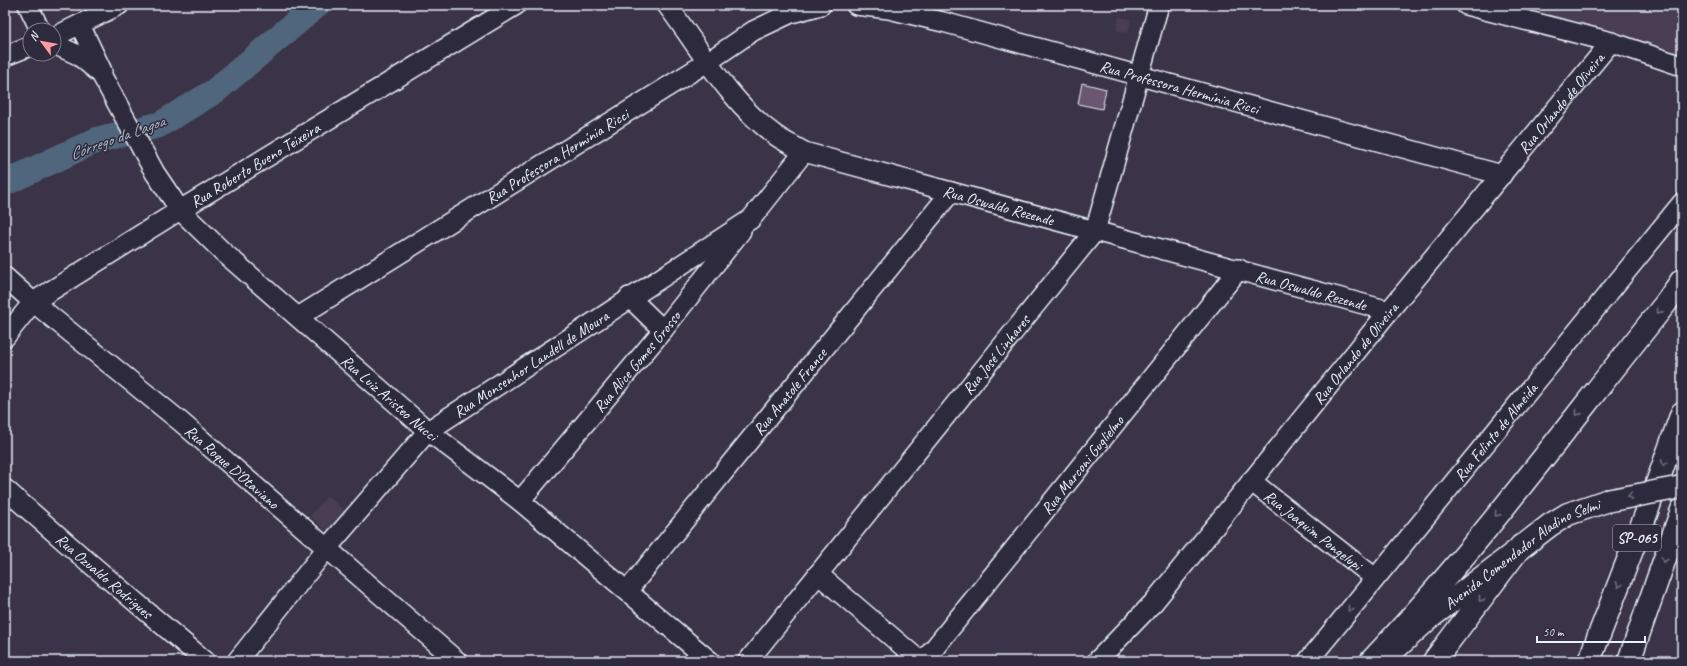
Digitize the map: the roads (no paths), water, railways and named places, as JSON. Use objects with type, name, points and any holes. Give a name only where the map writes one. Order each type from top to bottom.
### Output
[{"type":"main road","points":[[1371,661],[1429,597],[1502,508],[1666,303],[1682,280]]},
{"type":"main road","name":"SP-065","points":[[1589,661],[1646,514],[1682,413]]},
{"type":"main road","name":"Avenida Comendador Aladino Selmi","points":[[1382,661],[1427,620],[1521,546],[1568,514],[1606,501],[1682,486]]},
{"type":"main road","name":"SP-065","points":[[1629,661],[1682,510]]},
{"type":"main road","points":[[1434,661],[1521,546]]},
{"type":"street","points":[[28,5],[36,22]]},
{"type":"street","points":[[62,33],[119,5]]},
{"type":"street","name":"Rua Roberto Bueno Teixeira","points":[[5,337],[33,302],[180,210],[516,5]]},
{"type":"street","name":"Rua Oswaldo Rezende","points":[[667,5],[732,96],[753,117],[776,136],[804,152],[1389,311]]},
{"type":"street","name":"Rua Professora Hermínia Ricci","points":[[298,317],[709,62],[753,31],[791,13],[822,5]]},
{"type":"street","name":"Rua Professora Hermínia Ricci","points":[[856,5],[889,9],[943,22],[1502,175]]},
{"type":"street","name":"Rua José Linhares","points":[[748,661],[1096,231],[1160,5]]},
{"type":"street","points":[[1466,5],[1611,42],[1682,66]]},
{"type":"street","name":"Rua Luiz Aristeo Nucci","points":[[80,25],[116,99],[155,173],[180,210],[222,251],[428,431],[520,501],[628,590],[710,661]]},
{"type":"street","name":"Rua Orlando de Oliveira","points":[[1097,661],[1153,603],[1389,311],[1611,42]]},
{"type":"street","name":"Rua Luiz Aristeo Nucci","points":[[62,48],[78,55],[91,64],[101,74],[116,99]]},
{"type":"street","points":[[5,56],[22,49]]},
{"type":"street","name":"Rua Monsenhor Landell de Moura","points":[[237,661],[328,548],[428,431],[751,219],[804,152]]},
{"type":"street","name":"Rua Anatole France","points":[[628,590],[951,192]]},
{"type":"street","name":"Rua Felinto de Almeida","points":[[1308,661],[1682,203]]},
{"type":"street","name":"Rua Alice Gomes Grosso","points":[[520,501],[663,330],[751,219]]},
{"type":"street","name":"Rua Marconi Guglielmo","points":[[924,661],[1239,269]]},
{"type":"street","name":"Rua Roque D'Otaviano","points":[[5,277],[33,302],[181,422],[457,661]]},
{"type":"street","points":[[629,298],[663,330]]},
{"type":"street","name":"Rua Joaquim Pongelupi","points":[[1251,481],[1375,578]]},
{"type":"street","name":"Rua Ozualdo Rodrigues","points":[[5,489],[204,661]]},
{"type":"street","points":[[818,574],[920,661]]},
{"type":"waterway","name":"Córrego da Lagoa","points":[[5,183],[97,140],[159,125],[215,91],[317,5]]}]
